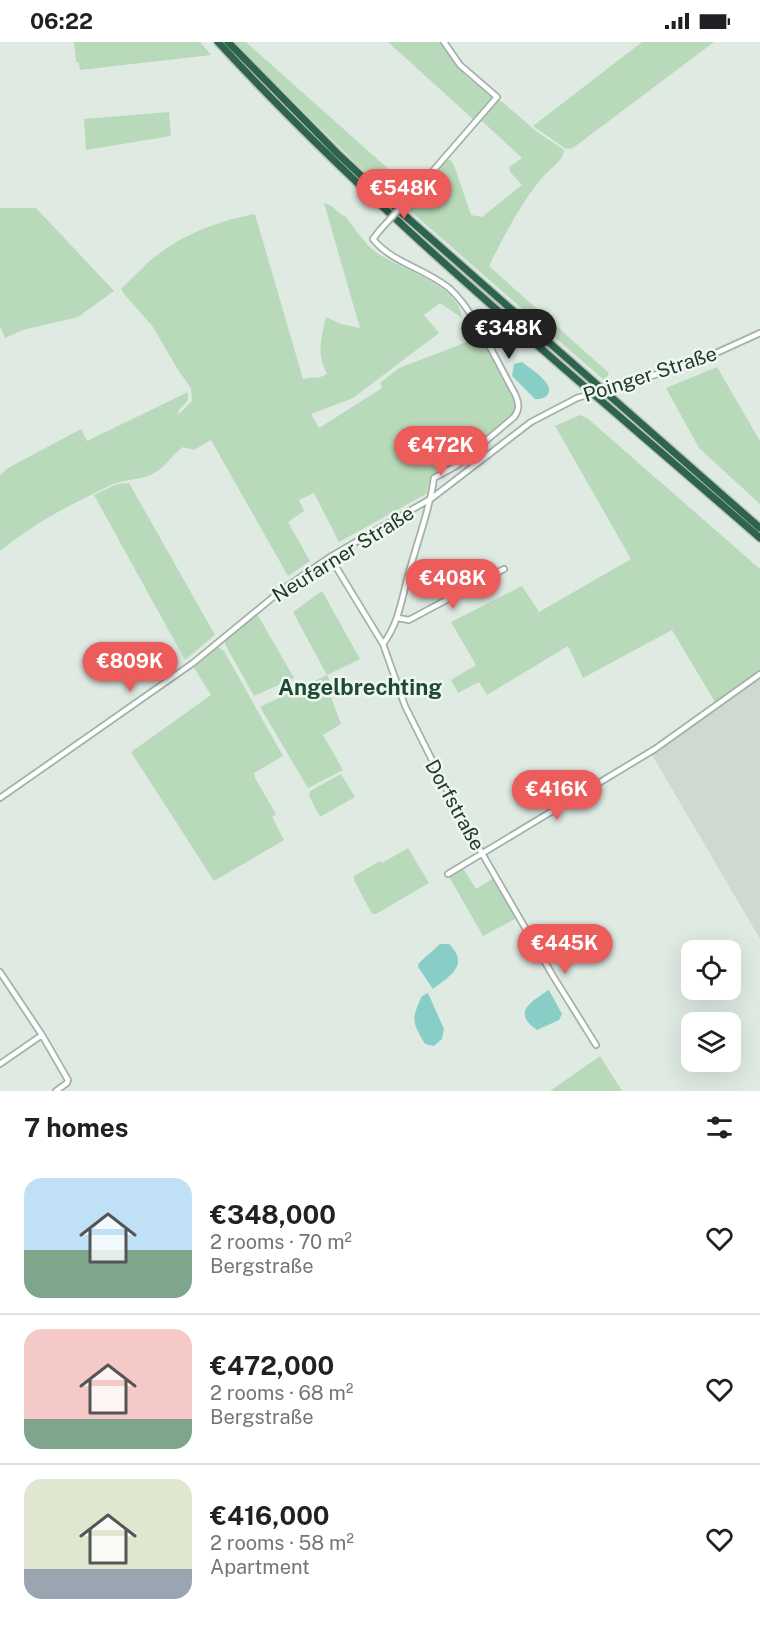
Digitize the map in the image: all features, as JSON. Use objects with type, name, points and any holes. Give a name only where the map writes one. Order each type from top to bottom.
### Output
[{"type":"highway","points":[[218,42],[331,158],[423,243],[760,538]]},
{"type":"highway","points":[[228,42],[386,200],[760,528]]},
{"type":"street","points":[[383,644],[398,618],[407,578],[432,498],[434,478],[456,466],[514,417],[518,412],[519,404],[462,303],[450,289],[380,248],[373,239],[497,97],[460,65],[444,42]]},
{"type":"street","name":"Poinger Straße","points":[[575,399],[692,364],[760,333]]},
{"type":"street","name":"Neufarner Straße","points":[[0,798],[193,663],[283,589],[330,557],[432,498],[511,435],[575,399]]},
{"type":"street","name":"Dorfstraße","points":[[330,557],[383,644],[405,706],[417,732],[481,853],[596,1045]]},
{"type":"street","points":[[398,618],[409,620],[504,569]]},
{"type":"street","points":[[448,874],[655,749],[760,674]]},
{"type":"street","points":[[0,972],[42,1035],[68,1080],[56,1091]]},
{"type":"street","points":[[0,1064],[42,1035]]},
{"type":"shaded area","points":[[760,679],[760,939],[651,753]]},
{"type":"green space","points":[[74,42],[200,42],[211,55],[80,70],[79,63],[76,62]]},
{"type":"green space","points":[[234,42],[246,42],[412,190],[398,204]]},
{"type":"green space","points":[[388,42],[442,42],[466,76],[493,100],[474,120]]},
{"type":"green space","points":[[642,42],[714,42],[573,148],[566,149],[533,126]]},
{"type":"green space","points":[[497,100],[564,150],[558,162],[542,178],[520,209],[489,266],[609,373],[605,381],[407,208],[419,193],[418,191],[445,160],[450,160],[454,165],[471,215],[482,217],[522,185],[510,172],[509,167],[522,158],[482,121],[479,122]]},
{"type":"green space","points":[[169,112],[171,136],[86,150],[84,119]]},
{"type":"green space","points":[[324,203],[345,216],[372,249],[439,286],[450,295],[459,306],[462,318],[440,303],[424,315],[439,333],[353,398],[311,414],[319,428],[382,388],[380,383],[399,368],[480,337],[515,397],[515,408],[512,415],[454,463],[435,473],[426,494],[339,542],[314,493],[299,500],[304,511],[288,522],[310,561],[288,576],[211,440],[194,450],[183,447],[151,475],[116,483],[67,507],[0,551],[0,475],[8,468],[81,429],[87,441],[188,392],[188,400],[179,410],[178,415],[192,401],[191,388],[153,327],[121,289],[151,260],[178,241],[216,224],[255,214],[303,379],[327,374],[321,353],[326,317],[341,324],[360,328]]},
{"type":"green space","points":[[0,208],[36,208],[114,291],[78,317],[23,330],[5,338],[0,326]]},
{"type":"green space","points":[[717,367],[760,441],[760,504],[699,448],[666,388]]},
{"type":"green space","points":[[580,415],[587,418],[760,569],[760,670],[715,702],[672,630],[583,678],[568,646],[487,695],[479,682],[458,693],[451,680],[476,665],[451,622],[522,586],[539,612],[631,559],[555,426]]},
{"type":"green space","points":[[129,483],[215,635],[185,660],[94,495],[117,484]]},
{"type":"green space","points":[[322,591],[360,659],[327,675],[293,612]]},
{"type":"green space","points":[[256,612],[294,678],[254,696],[225,644],[226,638]]},
{"type":"green space","points":[[217,646],[224,651],[283,756],[254,773],[276,814],[272,817],[284,840],[214,881],[131,752],[211,695],[193,666]]},
{"type":"green space","points":[[327,675],[331,684],[331,697],[341,724],[323,735],[343,770],[308,788],[260,707]]},
{"type":"green space","points":[[341,774],[355,797],[320,817],[309,796],[310,791]]},
{"type":"green space","points":[[408,848],[429,883],[376,914],[372,914],[354,876]]},
{"type":"green space","points":[[462,867],[476,889],[494,878],[517,918],[483,936],[448,875]]},
{"type":"green space","points":[[600,1056],[622,1091],[550,1091]]},
{"type":"water","points":[[522,362],[548,385],[548,394],[545,397],[535,399],[512,376],[514,364]]},
{"type":"water","points":[[440,944],[449,944],[455,951],[458,964],[451,975],[433,989],[418,967],[419,963]]},
{"type":"water","points":[[549,990],[562,1014],[559,1020],[537,1030],[529,1024],[525,1012],[536,998]]},
{"type":"water","points":[[428,993],[444,1029],[442,1039],[434,1046],[425,1044],[414,1020],[422,996]]},
{"type":"district","name":"Angelbrechting","points":[[360,687]]}]
